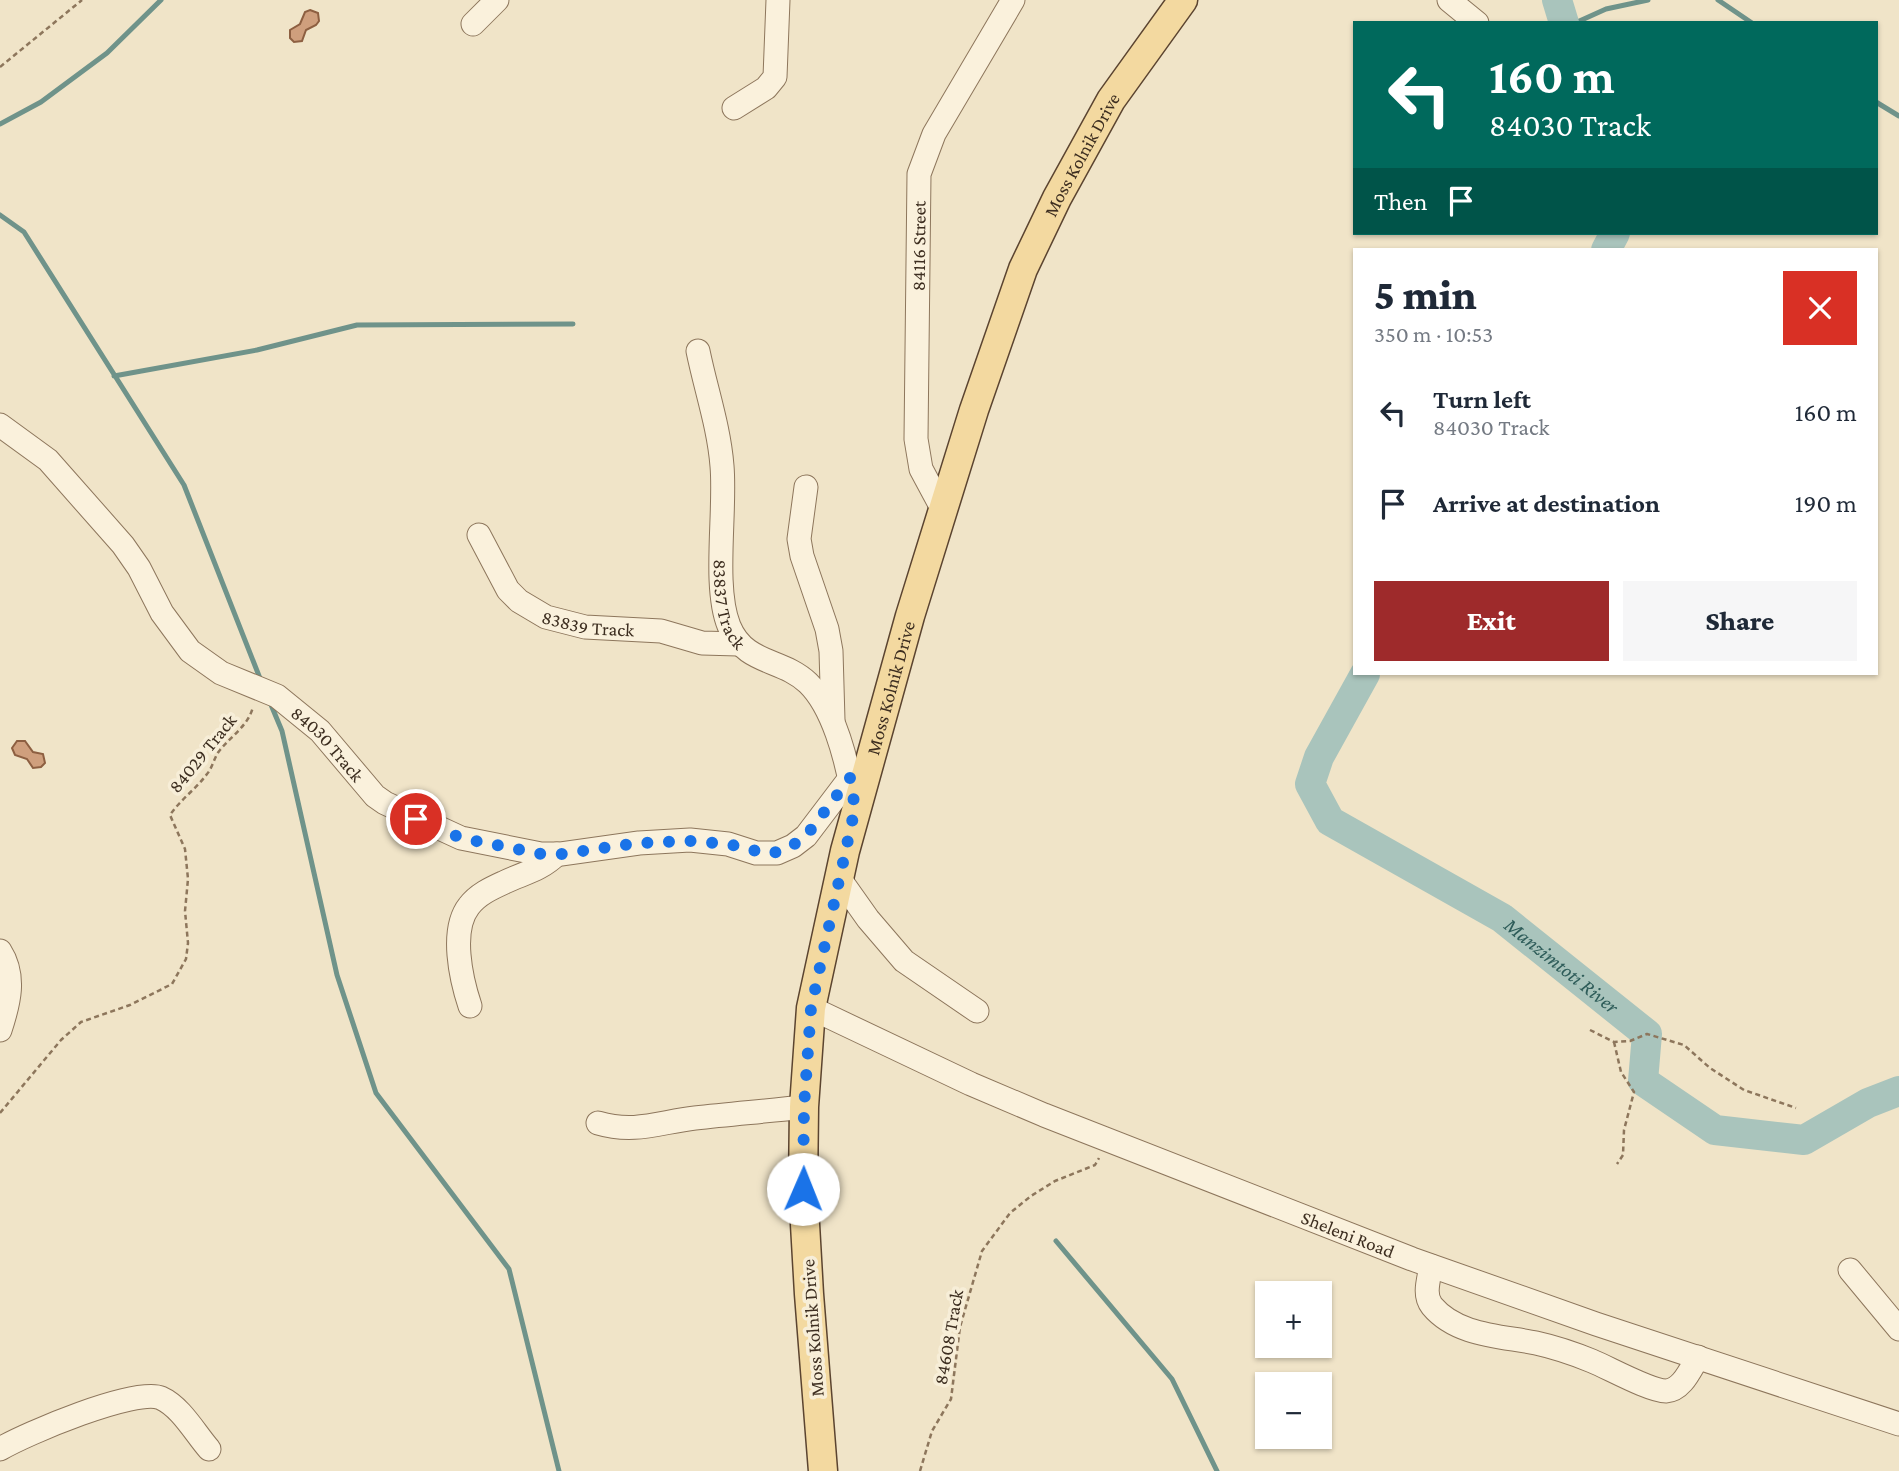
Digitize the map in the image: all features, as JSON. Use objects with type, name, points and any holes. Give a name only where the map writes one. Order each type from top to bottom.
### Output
[{"type":"main road","name":"Moss Kolnik Drive","points":[[823,1471],[803,1189],[804,1107],[811,1008],[855,808],[943,510],[1023,269],[1057,198],[1111,100],[1183,0]]},
{"type":"street","points":[[473,24],[497,0]]},
{"type":"street","points":[[734,108],[766,88],[775,77],[778,0]]},
{"type":"street","name":"84116 Street","points":[[943,510],[921,469],[916,439],[918,187],[922,164],[934,134],[1013,0]]},
{"type":"street","points":[[1449,0],[1474,21]]},
{"type":"street","name":"83837 Track","points":[[698,351],[719,442],[724,502],[722,584],[728,624],[738,644],[809,684],[821,701],[834,727],[850,778],[855,808]]},
{"type":"street","name":"84030 Track","points":[[0,425],[48,460],[123,545],[139,568],[162,613],[190,651],[221,673],[277,696],[320,731],[375,796],[385,803],[461,838],[557,855],[639,843],[690,841],[728,844],[762,854],[777,853],[806,836],[850,778]]},
{"type":"street","points":[[806,487],[799,539],[802,556],[827,629],[831,651],[834,727]]},
{"type":"street","name":"83839 Track","points":[[479,535],[508,590],[519,601],[546,617],[585,627],[661,631],[702,643],[738,644]]},
{"type":"street","points":[[470,1006],[462,983],[460,962],[459,934],[464,913],[472,901],[488,890],[542,868],[557,855]]},
{"type":"street","points":[[839,878],[868,919],[904,961],[977,1012]]},
{"type":"street","points":[[0,951],[7,962],[10,978],[10,992],[0,1030]]},
{"type":"street","name":"Sheleni Road","points":[[811,1008],[971,1084],[1431,1266],[1899,1424]]},
{"type":"street","points":[[598,1123],[628,1129],[691,1119],[804,1107]]},
{"type":"street","points":[[1431,1266],[1427,1291],[1432,1306],[1457,1323],[1485,1335],[1536,1343],[1587,1359],[1655,1389],[1667,1391],[1681,1384],[1698,1357]]},
{"type":"street","points":[[1850,1270],[1899,1329]]},
{"type":"street","points":[[0,1450],[31,1432],[56,1422],[117,1402],[152,1396],[159,1397],[177,1410],[209,1449]]},
{"type":"path","points":[[0,68],[82,0]]},
{"type":"path","name":"84029 Track","points":[[0,1113],[61,1040],[80,1022],[130,1005],[172,984],[186,959],[188,943],[185,911],[188,879],[185,849],[170,815],[207,774],[218,752],[246,721],[258,690]]},
{"type":"path","points":[[1590,1030],[1614,1042],[1630,1041],[1647,1034],[1684,1045],[1710,1068],[1744,1090],[1796,1108]]},
{"type":"path","points":[[1614,1042],[1621,1072],[1634,1092],[1624,1130],[1623,1155],[1617,1164]]},
{"type":"path","name":"84608 Track","points":[[920,1471],[932,1431],[951,1399],[960,1327],[982,1251],[1010,1213],[1055,1181],[1095,1165],[1111,1141]]},
{"type":"building","points":[[310,10],[318,13],[319,21],[306,30],[302,41],[294,42],[290,38],[290,30],[300,24],[305,12]]},
{"type":"building","points":[[17,741],[25,741],[33,752],[43,754],[45,763],[41,767],[33,768],[27,759],[15,755],[12,748]]},
{"type":"waterway","points":[[0,124],[41,102],[107,53],[161,0]]},
{"type":"waterway","name":"Manzimtoti River","points":[[1557,0],[1563,21]]},
{"type":"waterway","points":[[1579,21],[1606,9],[1648,0]]},
{"type":"waterway","points":[[1718,0],[1749,21]]},
{"type":"waterway","points":[[1878,103],[1899,116]]},
{"type":"waterway","points":[[0,215],[24,232],[184,485],[261,681]]},
{"type":"waterway","name":"Manzimtoti River","points":[[1607,248],[1614,235]]},
{"type":"waterway","points":[[114,376],[257,350],[357,325],[573,324]]},
{"type":"waterway","name":"Manzimtoti River","points":[[1364,675],[1319,757],[1310,784],[1330,821],[1502,918],[1647,1034],[1643,1081],[1715,1130],[1804,1140],[1868,1103],[1899,1091]]},
{"type":"waterway","points":[[269,700],[282,731],[337,975],[376,1093],[509,1269],[559,1471]]},
{"type":"waterway","points":[[1056,1241],[1172,1379],[1217,1471]]},
{"type":"route","points":[[416,819],[475,842],[541,854],[561,854],[639,843],[708,841],[768,854],[786,850],[806,836],[850,778],[855,808],[811,1008],[804,1107],[803,1189]]}]
